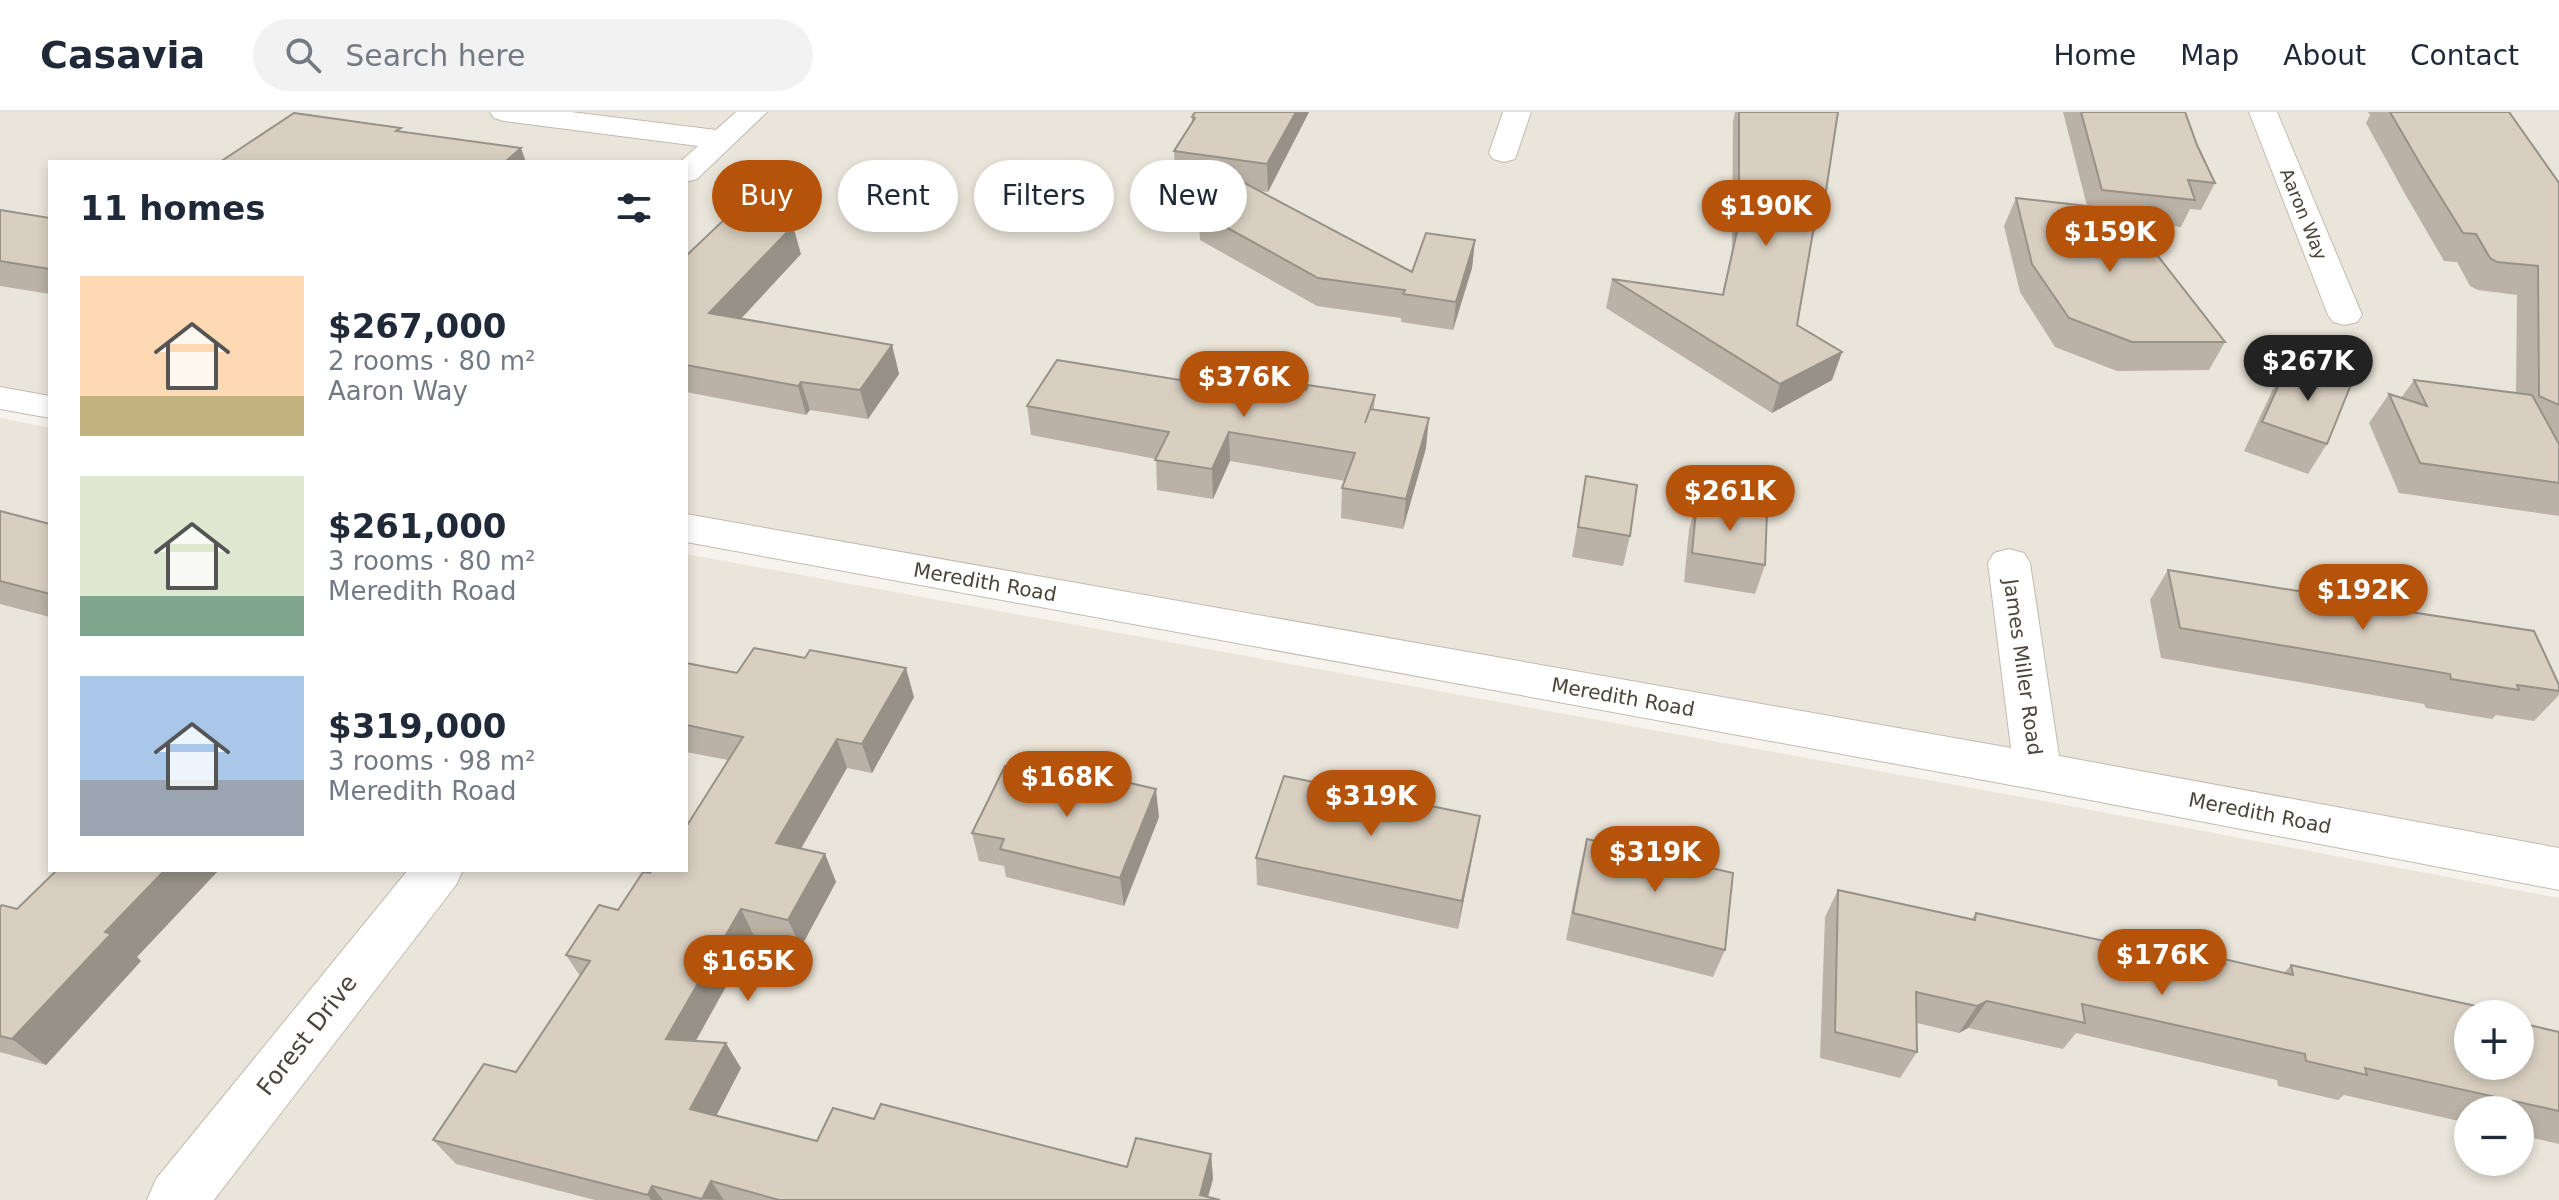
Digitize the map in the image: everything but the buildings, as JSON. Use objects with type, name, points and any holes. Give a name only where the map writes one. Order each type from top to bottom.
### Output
[{"type":"street","points":[[504,112],[722,140]]},
{"type":"street","points":[[688,171],[753,112]]},
{"type":"street","points":[[1504,153],[1517,112]]},
{"type":"street","name":"Aaron Way","points":[[2263,112],[2345,315]]},
{"type":"street","points":[[0,398],[48,407]]},
{"type":"street","name":"Meredith Road","points":[[693,539],[2038,771],[2559,869]]},
{"type":"street","name":"James Miller Road","points":[[2009,563],[2038,771]]},
{"type":"street","name":"Forest Drive","points":[[177,1200],[436,872]]},
{"type":"shaded area","points":[[0,112],[2559,112],[2559,857],[688,520],[688,160],[48,160],[48,400],[0,391]]},
{"type":"shaded area","points":[[0,418],[48,428],[48,872],[688,872],[688,554],[2559,898],[2559,1200],[0,1200]]}]
